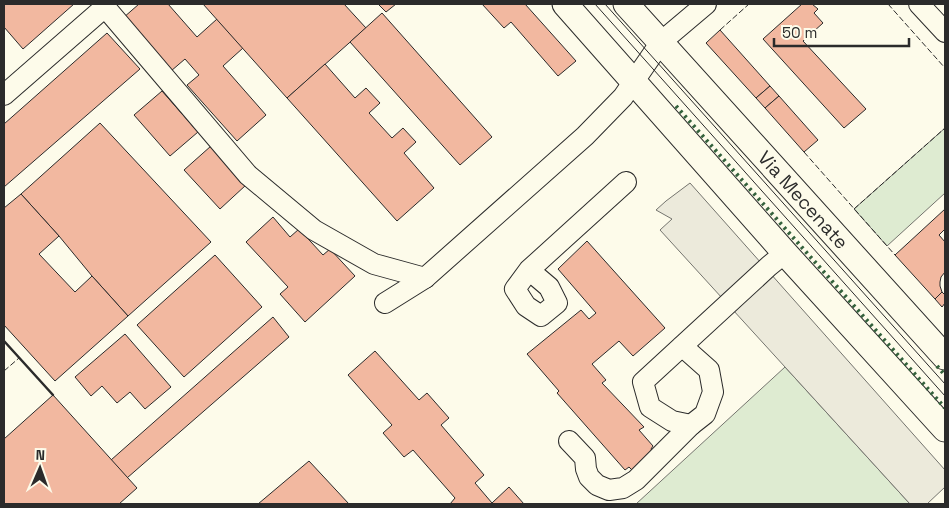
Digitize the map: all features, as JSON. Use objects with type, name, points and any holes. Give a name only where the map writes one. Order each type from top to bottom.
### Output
[{"type":"main road","points":[[565,4],[785,254],[945,429]]},
{"type":"main road","name":"Via Mecenate","points":[[626,4],[945,357]]},
{"type":"street","points":[[385,303],[425,278],[585,136],[623,97],[661,42],[706,4]]},
{"type":"street","points":[[919,4],[945,32]]},
{"type":"street","points":[[4,95],[105,7],[248,175],[314,230],[374,264],[425,278]]},
{"type":"street","points":[[529,270],[626,182]]},
{"type":"street","points":[[691,426],[672,422],[650,407],[643,382],[769,266],[785,254]]},
{"type":"street","points":[[570,441],[585,458],[589,477],[597,485],[609,490],[623,488],[636,480],[705,414],[713,392],[709,370],[682,346]]},
{"type":"green space","points":[[945,128],[945,193],[887,246],[854,209]]},
{"type":"green space","points":[[785,367],[910,504],[636,504]]},
{"type":"shaded area","points":[[690,183],[945,470],[945,487],[927,504],[910,504],[660,230],[672,219],[656,210]]},
{"type":"building","points":[[5,4],[74,4],[23,49],[4,27]]},
{"type":"building","points":[[139,4],[168,4],[197,37],[217,19],[243,48],[223,66],[266,115],[237,141],[187,85],[199,75],[185,59],[171,71],[123,18]]},
{"type":"building","points":[[203,4],[344,4],[366,28],[287,98]]},
{"type":"building","points":[[378,4],[396,4],[386,12]]},
{"type":"building","points":[[482,4],[525,4],[576,61],[558,76],[511,22],[504,28]]},
{"type":"building","points":[[802,4],[812,4],[818,9],[814,13],[823,23],[803,41],[866,109],[844,128],[763,39]]},
{"type":"building","points":[[382,13],[492,137],[460,165],[350,42]]},
{"type":"building","points":[[720,30],[770,86],[756,98],[706,43]]},
{"type":"building","points":[[107,33],[140,69],[4,187],[4,124]]},
{"type":"building","points":[[325,64],[355,98],[366,88],[380,103],[369,113],[392,138],[403,128],[416,142],[404,153],[434,188],[397,221],[287,98]]},
{"type":"building","points":[[770,86],[779,96],[765,108],[756,98]]},
{"type":"building","points":[[162,91],[198,132],[170,156],[134,115]]},
{"type":"building","points":[[779,96],[818,140],[804,152],[765,108]]},
{"type":"building","points":[[100,123],[211,242],[128,316],[21,194]]},
{"type":"building","points":[[211,146],[246,185],[220,209],[184,170]]},
{"type":"building","points":[[21,194],[59,236],[39,254],[75,292],[92,276],[128,316],[55,381],[4,325],[4,208]]},
{"type":"building","points":[[945,209],[945,229],[939,235],[945,242],[945,272],[940,282],[942,292],[935,299],[895,255]]},
{"type":"building","points":[[273,217],[290,237],[299,229],[323,255],[330,249],[355,276],[305,322],[280,294],[288,287],[246,242]]},
{"type":"building","points":[[587,241],[665,328],[633,356],[619,341],[592,364],[606,380],[602,383],[644,427],[639,430],[653,446],[651,449],[654,454],[633,471],[629,467],[625,470],[557,393],[559,391],[527,354],[581,310],[589,319],[596,313],[558,269]]},
{"type":"building","points":[[215,255],[262,307],[184,377],[137,325]]},
{"type":"building","points":[[942,292],[945,295],[945,303],[942,307],[935,299]]},
{"type":"building","points":[[273,317],[289,337],[127,478],[111,460]]},
{"type":"building","points":[[125,334],[171,387],[145,409],[130,392],[117,403],[102,386],[91,396],[75,377]]},
{"type":"building","points":[[375,351],[419,400],[427,393],[449,418],[441,425],[484,475],[475,483],[492,503],[509,487],[524,504],[450,504],[455,498],[413,450],[404,457],[383,433],[392,425],[348,375]]},
{"type":"building","points":[[53,395],[137,488],[119,504],[4,504],[4,439]]},
{"type":"building","points":[[309,461],[349,504],[258,504]]},
{"type":"tram line","points":[[595,4],[945,396]]},
{"type":"tram line","points":[[605,4],[945,384]]},
{"type":"hedge","points":[[676,106],[945,408]]},
{"type":"hedge","points":[[937,366],[945,375]]},
{"type":"fence","points":[[720,30],[749,4]]},
{"type":"fence","points":[[888,4],[945,68]]},
{"type":"fence","points":[[854,209],[945,128]]},
{"type":"fence","points":[[804,152],[895,255]]},
{"type":"fence","points":[[4,371],[19,358]]},
{"type":"wall","points":[[4,341],[53,395]]}]
